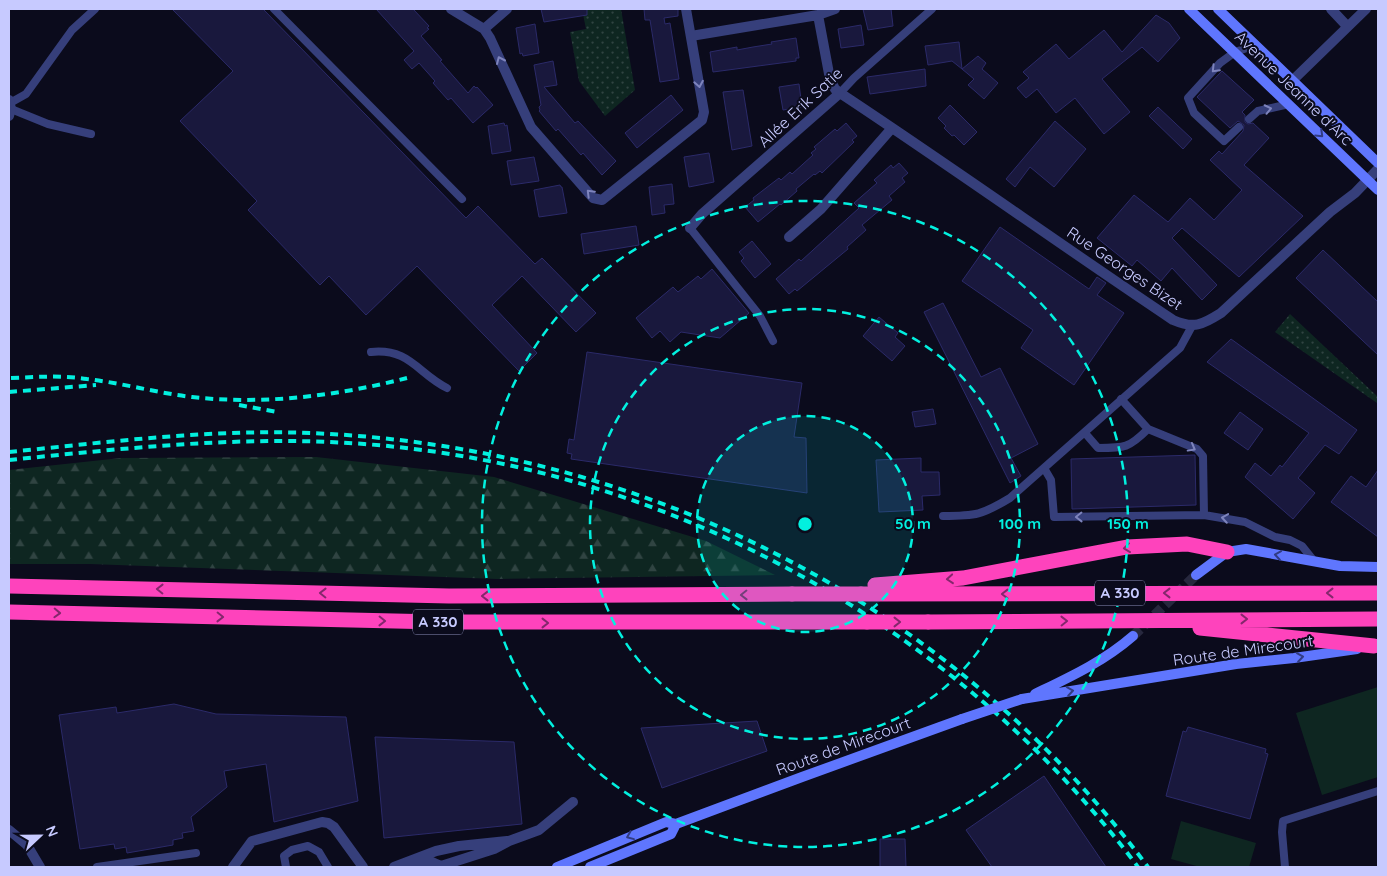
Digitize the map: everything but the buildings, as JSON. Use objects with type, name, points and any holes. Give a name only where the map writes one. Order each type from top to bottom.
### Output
[{"type":"highway","points":[[855,591],[963,578],[1127,547],[1187,544],[1227,552]]},
{"type":"highway","name":"A 330","points":[[9,586],[458,596],[792,594],[855,591],[1378,593]]},
{"type":"highway","name":"A 330","points":[[9,612],[447,622],[928,622],[1378,619]]},
{"type":"highway","points":[[1124,620],[1376,646]]},
{"type":"main road","name":"Avenue Jeanne d'Arc","points":[[1189,9],[1378,190]]},
{"type":"main road","name":"Avenue Jeanne d'Arc","points":[[1218,9],[1378,163]]},
{"type":"main road","points":[[1196,575],[1227,552],[1246,549],[1340,566],[1378,567]]},
{"type":"main road","name":"Route de Mirecourt","points":[[558,867],[666,822],[676,824],[962,719],[1022,699],[1094,665],[1133,636]]},
{"type":"main road","name":"Route de Mirecourt","points":[[1022,699],[1236,664],[1376,646]]},
{"type":"main road","name":"Route de Mirecourt","points":[[590,867],[671,834],[676,824]]},
{"type":"street","points":[[451,9],[484,28],[531,126],[593,198],[602,200],[702,120],[704,112],[686,9]]},
{"type":"street","points":[[484,28],[507,9]]},
{"type":"street","points":[[691,36],[818,15],[835,9]]},
{"type":"street","points":[[1331,9],[1347,26]]},
{"type":"street","points":[[1293,80],[1366,9]]},
{"type":"street","points":[[818,15],[830,79],[840,94]]},
{"type":"street","name":"Rue Georges Bizet","points":[[840,94],[1173,320],[1192,326],[1208,321],[1232,304],[1330,212],[1350,197],[1378,169]]},
{"type":"street","name":"Allée Erik Satie","points":[[690,228],[702,214],[840,94]]},
{"type":"street","points":[[789,237],[821,208],[892,128]]},
{"type":"street","points":[[407,862],[432,862],[441,866],[494,849],[509,841],[539,830],[573,802]]},
{"type":"street","points":[[233,867],[252,841],[322,822],[334,827],[363,867]]},
{"type":"street","points":[[9,830],[27,845],[40,867]]},
{"type":"street","points":[[394,867],[421,855],[454,847],[509,841]]},
{"type":"street","points":[[454,847],[470,857],[473,867]]},
{"type":"street","points":[[441,866],[454,847]]},
{"type":"lane","points":[[91,134],[48,124],[10,107],[26,94],[72,30],[95,9]]},
{"type":"lane","points":[[274,9],[462,199]]},
{"type":"lane","name":"Allée Erik Satie","points":[[840,94],[854,78],[932,9]]},
{"type":"lane","points":[[1239,127],[1224,141],[1194,113],[1188,98],[1220,63],[1235,52],[1256,45]]},
{"type":"lane","points":[[1249,119],[1258,111],[1289,104]]},
{"type":"lane","points":[[690,228],[760,316],[773,341]]},
{"type":"lane","points":[[943,516],[972,516],[991,510],[1010,498],[1180,348],[1192,326]]},
{"type":"lane","points":[[371,352],[393,353],[410,360],[447,388]]},
{"type":"lane","points":[[1121,400],[1148,429],[1197,449],[1203,456],[1204,516]]},
{"type":"lane","points":[[1085,433],[1098,448],[1117,448],[1133,444],[1148,429]]},
{"type":"lane","points":[[1044,468],[1051,480],[1054,517],[1204,516],[1245,522],[1275,537],[1290,540],[1302,546],[1314,560]]},
{"type":"lane","points":[[1285,867],[1283,821],[1378,791]]},
{"type":"lane","points":[[286,867],[284,856],[292,850],[308,846],[319,852],[328,867]]},
{"type":"lane","points":[[97,867],[157,863],[196,853]]},
{"type":"green space","points":[[582,9],[621,9],[635,90],[605,116],[579,81],[570,32],[586,29]]},
{"type":"green space","points":[[1290,314],[1378,397],[1377,403],[1275,332]]},
{"type":"green space","points":[[316,457],[494,477],[706,541],[775,575],[498,579],[90,564],[9,564],[9,470],[121,458]]},
{"type":"green space","points":[[1378,687],[1378,777],[1322,795],[1296,713]]},
{"type":"green space","points":[[1181,821],[1256,843],[1249,867],[1200,867],[1171,859]]},
{"type":"tunnel","points":[[1133,636],[1196,575]]},
{"type":"railway","points":[[11,378],[78,378],[192,397],[246,400],[327,394],[407,378]]},
{"type":"railway","points":[[9,392],[96,385]]},
{"type":"railway","points":[[239,405],[277,412]]},
{"type":"railway","points":[[9,452],[197,435],[272,432],[310,433],[433,444],[552,469],[668,506],[778,555],[883,616],[980,689],[1069,773],[1148,867]]},
{"type":"railway","points":[[9,460],[186,444],[275,441],[319,442],[364,444],[476,459],[586,485],[693,524],[796,573],[893,633],[983,702],[1065,780],[1138,867]]}]
